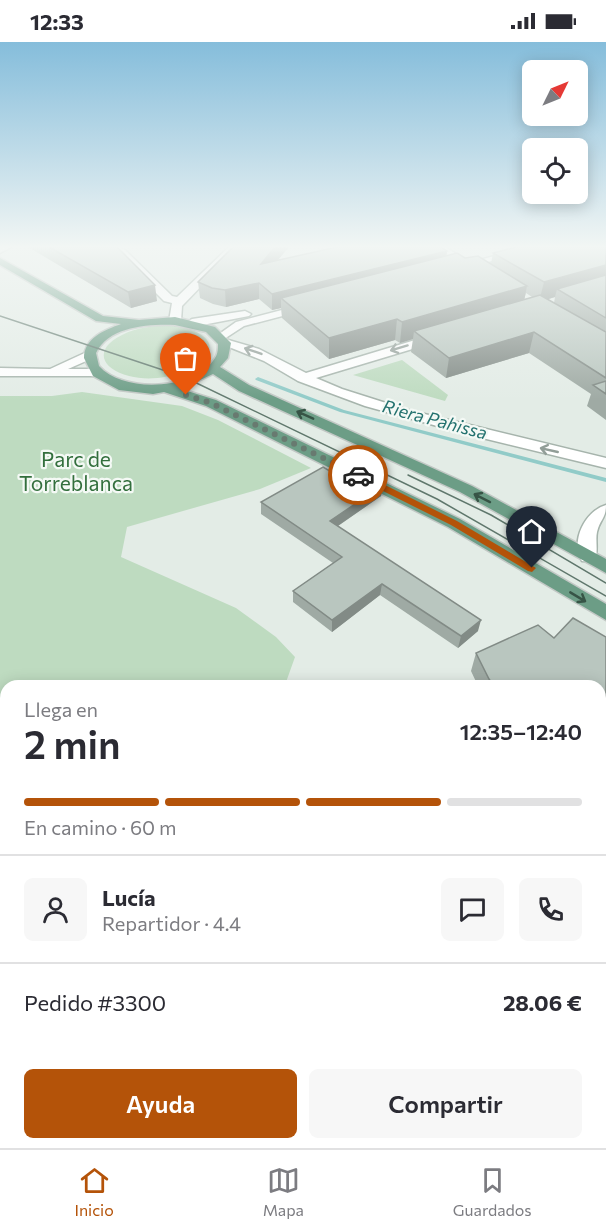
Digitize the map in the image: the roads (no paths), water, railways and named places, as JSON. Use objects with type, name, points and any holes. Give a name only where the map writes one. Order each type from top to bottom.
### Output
[{"type":"main road","points":[[65,299],[100,319],[141,322],[175,321],[202,326],[223,340],[225,355],[214,369],[192,382],[166,388],[144,389],[125,386],[98,373],[91,365],[89,355],[91,349],[106,335],[141,322]]},
{"type":"main road","points":[[100,319],[106,335]]},
{"type":"main road","points":[[214,369],[244,388],[466,489],[606,567]]},
{"type":"main road","points":[[166,388],[211,403],[454,523],[606,614]]},
{"type":"street","points":[[167,299],[179,301]]},
{"type":"street","points":[[175,321],[176,305],[181,299]]},
{"type":"street","points":[[192,323],[215,321],[315,300],[240,324],[223,340],[262,354],[303,378],[352,397],[421,418],[606,463]]},
{"type":"street","points":[[303,378],[447,334]]},
{"type":"street","points":[[48,373],[89,355]]},
{"type":"street","points":[[0,372],[98,373]]},
{"type":"street","points":[[588,557],[587,531],[596,516],[606,510]]},
{"type":"waterway","name":"Riera Pahissa","points":[[258,379],[342,411],[606,480]]},
{"type":"tram line","points":[[0,316],[184,377],[437,499],[606,596]]},
{"type":"tram line","points":[[408,475],[491,515],[606,583]]},
{"type":"park label","name":"Parc de Torreblanca","points":[[76,470]]}]
